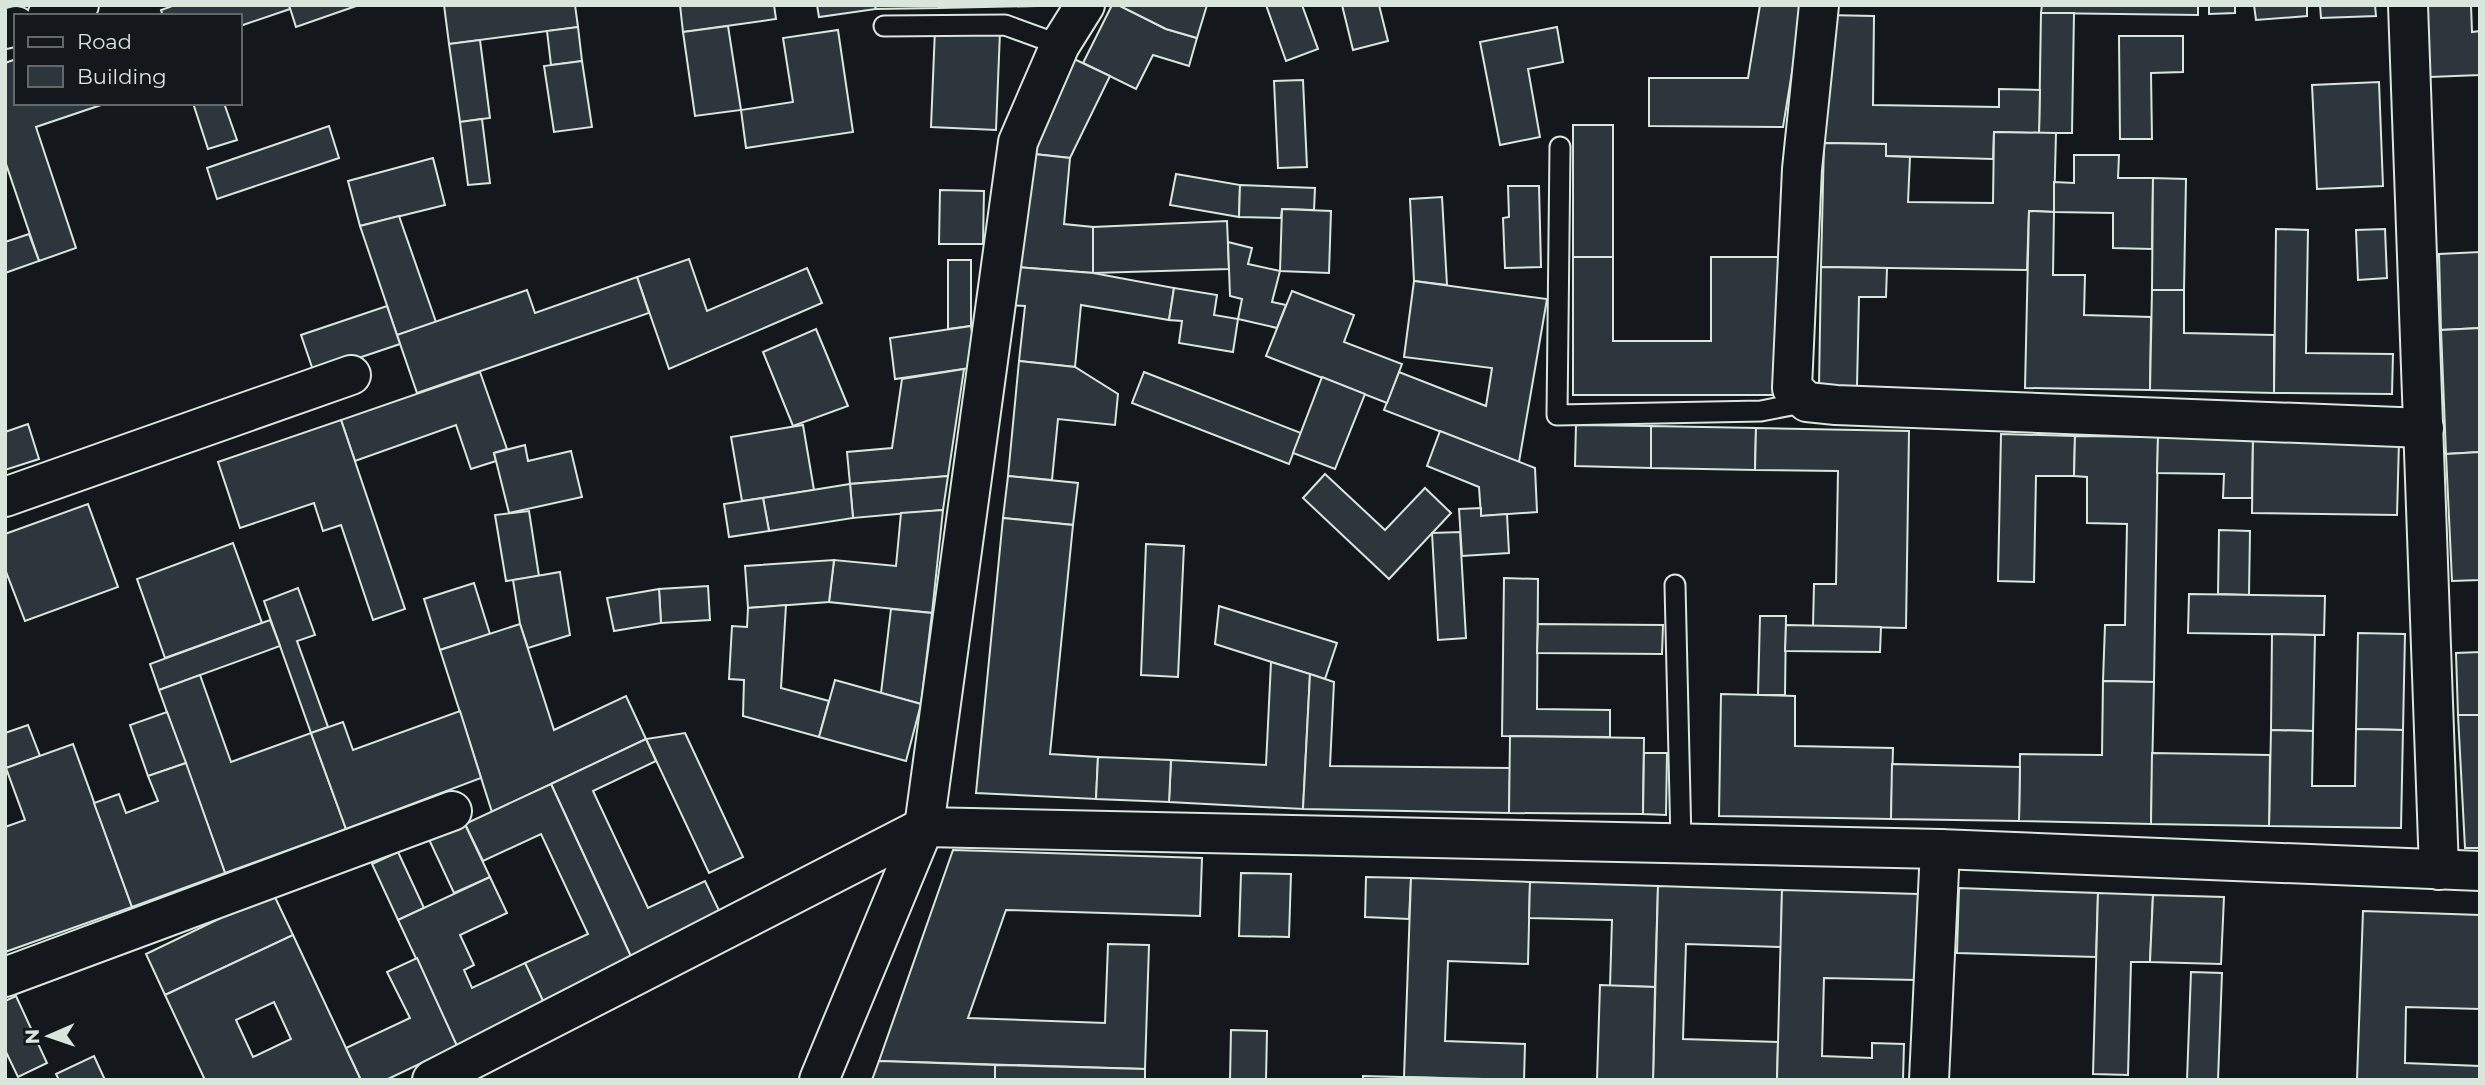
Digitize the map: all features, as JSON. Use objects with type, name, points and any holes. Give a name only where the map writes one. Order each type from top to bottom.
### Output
[{"type":"street","points":[[53,14],[79,5]]},
{"type":"street","points":[[819,1080],[924,827],[1018,142],[1060,45],[1085,5]]},
{"type":"street","points":[[1819,5],[1802,169],[1792,388],[1807,402],[2424,428]]},
{"type":"street","points":[[2408,5],[2439,870]]},
{"type":"street","points":[[5,497],[351,375]]},
{"type":"street","points":[[5,977],[452,811]]},
{"type":"street","points":[[432,1080],[924,827],[1940,849],[2480,871]]},
{"type":"street","points":[[1929,1080],[1940,849]]},
{"type":"lane","points":[[884,26],[1005,25],[1060,45]]},
{"type":"lane","points":[[1560,147],[1557,415],[1761,411],[1807,402]]},
{"type":"lane","points":[[1675,585],[1681,842]]},
{"type":"building","points":[[175,5],[289,5],[290,9],[242,25],[242,14],[162,14],[161,10]]},
{"type":"building","points":[[289,5],[359,5],[296,27]]},
{"type":"building","points":[[444,5],[575,5],[578,27],[449,44]]},
{"type":"building","points":[[680,5],[774,5],[776,19],[683,32]]},
{"type":"building","points":[[817,5],[875,5],[876,9],[819,17]]},
{"type":"building","points":[[875,5],[939,5],[939,8],[876,9]]},
{"type":"building","points":[[939,5],[1036,5],[1036,6],[939,8]]},
{"type":"building","points":[[1112,5],[1119,5],[1166,29],[1197,38],[1189,66],[1153,55],[1136,89],[1083,63]]},
{"type":"building","points":[[1207,5],[1197,38],[1166,29],[1120,6]]},
{"type":"building","points":[[1266,5],[1302,5],[1318,49],[1286,61]]},
{"type":"building","points":[[1342,5],[1379,5],[1388,41],[1353,50]]},
{"type":"building","points":[[1760,5],[1803,5],[1783,127],[1649,126],[1649,78],[1748,78]]},
{"type":"building","points":[[2042,5],[2198,5],[2198,15],[2041,13]]},
{"type":"building","points":[[2209,5],[2235,5],[2235,13],[2209,14]]},
{"type":"building","points":[[2254,5],[2307,5],[2307,16],[2256,20]]},
{"type":"building","points":[[2320,5],[2375,5],[2376,16],[2321,18]]},
{"type":"building","points":[[2427,5],[2471,5],[2472,32],[2480,31],[2480,75],[2430,77]]},
{"type":"building","points":[[2041,13],[2074,13],[2072,133],[2039,133]]},
{"type":"building","points":[[1825,15],[1874,16],[1873,105],[1999,107],[1999,89],[2040,90],[2039,133],[1994,132],[1993,159],[1886,156],[1886,144],[1824,143]]},
{"type":"building","points":[[728,26],[741,110],[695,116],[683,32]]},
{"type":"building","points":[[578,27],[582,61],[551,65],[547,31]]},
{"type":"building","points":[[1557,27],[1563,62],[1528,69],[1540,137],[1500,145],[1480,42]]},
{"type":"building","points":[[935,29],[1000,32],[996,130],[931,127]]},
{"type":"building","points":[[838,30],[853,132],[746,148],[741,110],[793,102],[783,38]]},
{"type":"building","points":[[2119,36],[2183,36],[2183,72],[2151,73],[2152,139],[2120,139]]},
{"type":"building","points":[[480,40],[490,118],[460,122],[449,44]]},
{"type":"building","points":[[1072,58],[1110,76],[1070,158],[1025,153]]},
{"type":"building","points":[[14,60],[14,105],[101,105],[36,127],[76,248],[39,261],[5,161],[5,63]]},
{"type":"building","points":[[582,61],[592,127],[554,132],[544,66]]},
{"type":"building","points":[[1303,80],[1307,167],[1278,168],[1274,81]]},
{"type":"building","points":[[2379,82],[2383,186],[2317,189],[2312,85]]},
{"type":"building","points":[[194,105],[225,105],[237,140],[208,149]]},
{"type":"building","points":[[482,119],[490,183],[468,185],[460,122]]},
{"type":"building","points":[[1573,125],[1613,125],[1613,257],[1573,257]]},
{"type":"building","points":[[329,126],[339,158],[217,199],[207,168]]},
{"type":"building","points":[[1994,132],[2056,133],[2054,212],[2029,211],[2027,270],[1821,267],[1824,143],[1886,144],[1886,156],[1910,157],[1908,202],[1993,203]]},
{"type":"building","points":[[1025,153],[1070,158],[1064,224],[1093,227],[1093,273],[1015,267]]},
{"type":"building","points":[[2074,155],[2119,155],[2118,178],[2153,178],[2152,249],[2113,248],[2113,213],[2054,212],[2054,182],[2074,183]]},
{"type":"building","points":[[433,158],[445,205],[360,226],[348,181]]},
{"type":"building","points":[[1176,174],[1240,185],[1239,217],[1170,205]]},
{"type":"building","points":[[2153,178],[2186,179],[2184,290],[2152,290]]},
{"type":"building","points":[[1240,185],[1315,188],[1314,210],[1282,209],[1281,218],[1239,217]]},
{"type":"building","points":[[1508,186],[1539,186],[1541,267],[1505,268],[1503,218],[1509,217]]},
{"type":"building","points":[[940,190],[984,191],[983,244],[939,244]]},
{"type":"building","points":[[1442,197],[1447,285],[1414,281],[1410,199]]},
{"type":"building","points":[[1282,209],[1331,211],[1329,273],[1280,271]]},
{"type":"building","points":[[2029,211],[2054,212],[2053,275],[2085,275],[2084,315],[2151,317],[2150,390],[2025,388]]},
{"type":"building","points":[[399,216],[436,322],[397,335],[360,226]]},
{"type":"building","points":[[1227,221],[1229,269],[1093,273],[1093,227]]},
{"type":"building","points":[[2276,229],[2308,230],[2306,353],[2393,354],[2392,394],[2274,393]]},
{"type":"building","points":[[2385,229],[2387,278],[2358,280],[2356,230]]},
{"type":"building","points":[[29,234],[39,261],[5,273],[5,242]]},
{"type":"building","points":[[1228,242],[1252,248],[1248,264],[1280,271],[1272,302],[1286,305],[1277,328],[1238,319],[1242,299],[1230,296]]},
{"type":"building","points":[[2480,252],[2480,328],[2441,330],[2439,254]]},
{"type":"building","points":[[1573,257],[1613,257],[1613,341],[1711,341],[1711,257],[1779,257],[1778,395],[1573,395]]},
{"type":"building","points":[[689,259],[707,311],[807,268],[822,303],[669,369],[637,277]]},
{"type":"building","points":[[948,260],[971,260],[971,326],[948,329]]},
{"type":"building","points":[[1015,267],[1093,273],[1174,288],[1169,320],[1081,305],[1075,367],[1019,361],[1025,306],[1010,305]]},
{"type":"building","points":[[1821,267],[1887,268],[1886,297],[1859,297],[1857,386],[1819,386]]},
{"type":"building","points":[[637,277],[649,313],[417,393],[397,335],[527,290],[535,313]]},
{"type":"building","points":[[1414,281],[1547,299],[1519,462],[1384,410],[1399,372],[1486,406],[1492,368],[1404,357]]},
{"type":"building","points":[[1174,288],[1217,295],[1214,315],[1238,319],[1233,352],[1179,343],[1182,321],[1169,320]]},
{"type":"building","points":[[2152,290],[2184,290],[2184,333],[2274,335],[2274,393],[2150,390]]},
{"type":"building","points":[[1292,291],[1354,315],[1344,342],[1402,364],[1387,403],[1266,356]]},
{"type":"building","points":[[387,306],[400,344],[314,373],[301,335]]},
{"type":"building","points":[[971,326],[977,367],[895,379],[890,338]]},
{"type":"building","points":[[2480,328],[2480,452],[2446,454],[2441,330]]},
{"type":"building","points":[[816,329],[848,406],[793,426],[763,352]]},
{"type":"building","points":[[1019,361],[1075,367],[1118,394],[1115,425],[1058,419],[1052,480],[1008,476]]},
{"type":"building","points":[[964,369],[948,476],[850,484],[847,452],[892,448],[902,379]]},
{"type":"building","points":[[480,372],[507,449],[494,453],[496,461],[471,469],[456,425],[355,461],[341,420]]},
{"type":"building","points":[[1144,372],[1301,433],[1289,464],[1132,403]]},
{"type":"building","points":[[1322,377],[1365,394],[1335,469],[1293,453]]},
{"type":"building","points":[[341,420],[405,609],[373,620],[341,525],[323,531],[314,503],[240,528],[218,462]]},
{"type":"building","points":[[28,424],[39,459],[5,470],[5,432]]},
{"type":"building","points":[[803,425],[814,490],[742,501],[731,437]]},
{"type":"building","points":[[1576,425],[1651,426],[1651,468],[1575,466]]},
{"type":"building","points":[[1651,426],[1756,428],[1755,470],[1651,468]]},
{"type":"building","points":[[1756,428],[1909,431],[1906,628],[1813,626],[1814,584],[1836,584],[1838,471],[1755,470]]},
{"type":"building","points":[[1440,431],[1535,468],[1537,512],[1481,516],[1479,487],[1427,466]]},
{"type":"building","points":[[2001,434],[2075,436],[2074,476],[2036,476],[2034,582],[1998,581]]},
{"type":"building","points":[[2075,436],[2158,437],[2154,682],[2103,681],[2105,625],[2125,625],[2127,524],[2087,523],[2087,477],[2074,476]]},
{"type":"building","points":[[2158,437],[2253,438],[2252,498],[2223,498],[2224,474],[2157,473]]},
{"type":"building","points":[[2253,438],[2399,441],[2397,515],[2252,513]]},
{"type":"building","points":[[525,445],[528,461],[571,451],[582,497],[509,513],[494,453]]},
{"type":"building","points":[[2480,452],[2480,580],[2452,581],[2446,454]]},
{"type":"building","points":[[1325,474],[1385,530],[1425,488],[1451,513],[1389,579],[1303,498]]},
{"type":"building","points":[[948,476],[943,510],[853,518],[850,484]]},
{"type":"building","points":[[1008,476],[1078,483],[1073,525],[1003,518]]},
{"type":"building","points":[[850,484],[853,518],[769,531],[763,498]]},
{"type":"building","points":[[763,498],[769,531],[729,537],[724,504]]},
{"type":"building","points":[[88,504],[118,587],[25,621],[5,569],[5,534]]},
{"type":"building","points":[[1481,508],[1481,516],[1507,514],[1509,553],[1462,556],[1459,509]]},
{"type":"building","points":[[943,510],[932,613],[829,602],[834,560],[896,566],[901,513]]},
{"type":"building","points":[[529,511],[539,576],[506,581],[495,515]]},
{"type":"building","points":[[1003,518],[1073,525],[1050,754],[1098,757],[1096,799],[976,793]]},
{"type":"building","points":[[2219,530],[2250,531],[2249,595],[2218,594]]},
{"type":"building","points":[[1460,532],[1466,638],[1438,640],[1432,533]]},
{"type":"building","points":[[233,543],[262,623],[165,658],[137,579]]},
{"type":"building","points":[[1146,544],[1184,546],[1178,677],[1141,675]]},
{"type":"building","points":[[834,560],[829,602],[748,608],[745,566]]},
{"type":"building","points":[[560,572],[570,635],[528,648],[520,624],[513,580]]},
{"type":"building","points":[[1504,578],[1538,579],[1537,709],[1610,710],[1610,737],[1502,736]]},
{"type":"building","points":[[474,583],[490,634],[440,650],[424,599]]},
{"type":"building","points":[[708,586],[710,620],[661,623],[659,589]]},
{"type":"building","points":[[298,588],[315,635],[297,641],[328,727],[311,733],[264,601]]},
{"type":"building","points":[[659,589],[661,623],[614,631],[607,598]]},
{"type":"building","points":[[2189,594],[2325,596],[2324,635],[2188,633]]},
{"type":"building","points":[[786,605],[781,688],[829,701],[819,737],[743,716],[744,680],[729,679],[732,626],[747,627],[748,608]]},
{"type":"building","points":[[1219,606],[1337,643],[1325,679],[1215,644]]},
{"type":"building","points":[[891,609],[932,613],[921,704],[881,693]]},
{"type":"building","points":[[1760,616],[1786,616],[1785,695],[1758,695]]},
{"type":"building","points":[[270,620],[280,646],[159,690],[150,664]]},
{"type":"building","points":[[520,624],[554,730],[626,696],[646,739],[492,812],[440,650]]},
{"type":"building","points":[[1538,624],[1663,625],[1662,654],[1537,653]]},
{"type":"building","points":[[1786,625],[1881,627],[1880,652],[1785,651]]},
{"type":"building","points":[[2358,633],[2405,634],[2403,730],[2356,729]]},
{"type":"building","points":[[2272,634],[2315,635],[2313,731],[2271,730]]},
{"type":"building","points":[[2480,652],[2480,715],[2458,715],[2456,653]]},
{"type":"building","points":[[1271,662],[1310,674],[1303,809],[1169,802],[1171,760],[1266,765]]},
{"type":"building","points":[[1310,674],[1334,682],[1330,766],[1510,768],[1509,813],[1303,809]]},
{"type":"building","points":[[200,675],[231,762],[311,733],[346,829],[225,873],[159,690]]},
{"type":"building","points":[[835,680],[921,704],[906,761],[819,737]]},
{"type":"building","points":[[2103,681],[2154,682],[2151,824],[2019,821],[2020,754],[2102,755]]},
{"type":"building","points":[[1721,694],[1795,696],[1795,746],[1893,748],[1891,819],[1719,816]]},
{"type":"building","points":[[460,711],[481,778],[346,829],[311,733],[343,722],[353,750]]},
{"type":"building","points":[[167,712],[186,763],[148,776],[130,725]]},
{"type":"building","points":[[2458,715],[2480,715],[2480,848],[2465,848]]},
{"type":"building","points":[[28,725],[40,756],[6,768],[5,733]]},
{"type":"building","points":[[2356,729],[2403,730],[2401,828],[2269,826],[2271,730],[2313,731],[2312,786],[2355,786]]},
{"type":"building","points":[[685,733],[743,857],[709,873],[646,739]]},
{"type":"building","points":[[1510,736],[1644,738],[1643,814],[1509,813]]},
{"type":"building","points":[[646,739],[656,761],[593,791],[648,908],[705,881],[724,921],[634,963],[551,784]]},
{"type":"building","points":[[73,744],[132,907],[5,952],[5,827],[25,820],[6,768]]},
{"type":"building","points":[[1644,753],[1667,753],[1666,815],[1643,814]]},
{"type":"building","points":[[2152,753],[2270,755],[2269,826],[2151,824]]},
{"type":"building","points":[[1098,757],[1171,760],[1169,802],[1096,799]]},
{"type":"building","points":[[186,763],[225,873],[132,907],[94,803],[119,794],[126,813],[158,801],[148,776]]},
{"type":"building","points":[[1892,764],[2020,767],[2019,821],[1891,819]]},
{"type":"building","points":[[551,784],[634,963],[545,1005],[525,963],[588,934],[541,834],[483,861],[465,824]]},
{"type":"building","points":[[460,814],[490,877],[454,893],[425,831]]},
{"type":"building","points":[[953,850],[1202,858],[1200,916],[1006,910],[968,1018],[1105,1023],[1108,944],[1149,945],[1145,1069],[879,1061]]},
{"type":"building","points":[[398,852],[424,908],[398,920],[372,864]]},
{"type":"building","points":[[1241,873],[1291,874],[1289,937],[1239,936]]},
{"type":"building","points":[[490,877],[507,913],[460,935],[474,965],[464,970],[472,988],[525,963],[545,1005],[457,1046],[398,920]]},
{"type":"building","points":[[1366,877],[1411,878],[1409,919],[1365,917]]},
{"type":"building","points":[[1411,878],[1530,882],[1528,964],[1448,961],[1445,1041],[1525,1044],[1524,1080],[1404,1077]]},
{"type":"building","points":[[1530,882],[1658,886],[1655,987],[1610,986],[1612,920],[1529,918]]},
{"type":"building","points":[[1658,886],[1782,890],[1781,947],[1686,944],[1683,1039],[1778,1042],[1777,1080],[1653,1080]]},
{"type":"building","points":[[1959,888],[2098,893],[2096,957],[1957,953]]},
{"type":"building","points":[[1782,890],[1918,894],[1916,980],[1824,978],[1822,1056],[1872,1058],[1872,1043],[1904,1044],[1903,1080],[1777,1080]]},
{"type":"building","points":[[273,893],[293,935],[165,995],[146,954]]},
{"type":"building","points":[[2098,893],[2153,895],[2150,962],[2131,962],[2128,1075],[2093,1074]]},
{"type":"building","points":[[2153,895],[2224,897],[2221,964],[2150,962]]},
{"type":"building","points":[[2363,911],[2480,915],[2480,1009],[2406,1007],[2405,1063],[2480,1066],[2480,1080],[2357,1080]]},
{"type":"building","points":[[293,935],[361,1080],[205,1080],[165,995]],"holes":[[[274,1002],[291,1039],[253,1057],[236,1020]]]},
{"type":"building","points":[[417,958],[457,1046],[386,1080],[361,1080],[346,1048],[410,1018],[387,972]]},
{"type":"building","points":[[2191,972],[2222,973],[2218,1080],[2187,1080]]},
{"type":"building","points":[[1600,985],[1655,987],[1653,1080],[1597,1080]]},
{"type":"building","points":[[16,996],[47,1063],[18,1077],[5,1050],[5,1001]]},
{"type":"building","points":[[1231,1030],[1267,1031],[1266,1080],[1230,1080]]},
{"type":"building","points":[[94,1056],[105,1080],[59,1080],[56,1074]]},
{"type":"building","points":[[879,1061],[995,1065],[995,1080],[872,1080]]},
{"type":"building","points":[[995,1065],[1145,1069],[1145,1080],[995,1080]]},
{"type":"building","points":[[1363,1076],[1438,1078],[1438,1080],[1363,1080]]}]
